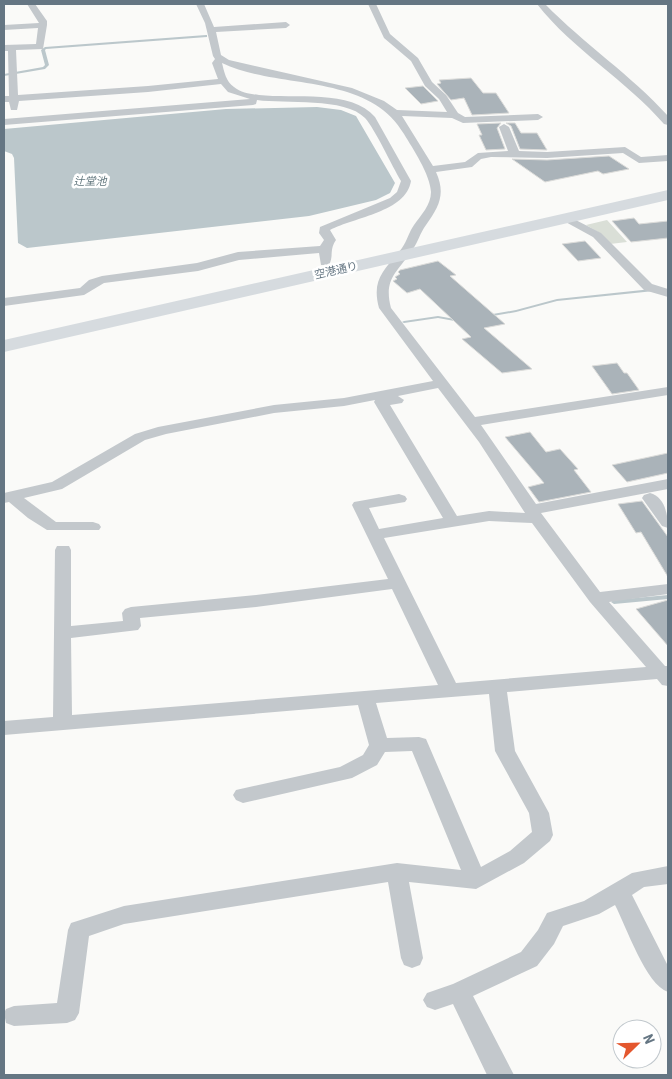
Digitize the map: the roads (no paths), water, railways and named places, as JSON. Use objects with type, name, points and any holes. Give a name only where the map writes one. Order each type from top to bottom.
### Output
[{"type":"highway","name":"空港通り","points":[[406,249],[668,185]]},
{"type":"highway","name":"空港通り","points":[[4,335],[328,260],[406,249],[566,218],[668,195]]},
{"type":"highway","name":"空港通り","points":[[4,346],[328,260]]},
{"type":"highway","points":[[4,329],[303,263],[328,260],[326,281],[4,355]]},
{"type":"street","points":[[14,116],[8,99],[12,74],[8,48],[40,47],[43,22],[31,4]]},
{"type":"street","points":[[200,4],[211,30],[217,56],[220,60],[242,67],[262,77],[359,93],[395,113],[429,170],[436,187],[437,197],[432,210],[388,272],[381,296],[386,308],[472,422],[534,514],[596,598],[666,675]]},
{"type":"street","points":[[372,4],[387,36],[415,60],[424,80],[443,96],[454,115]]},
{"type":"street","points":[[541,4],[562,26],[652,103],[668,122]]},
{"type":"street","points":[[4,27],[43,25]]},
{"type":"street","points":[[211,30],[286,25]]},
{"type":"street","points":[[4,302],[84,291],[93,283],[102,280],[198,267],[238,256],[328,260],[330,240],[324,228],[390,203],[400,196],[405,189],[406,181],[370,117],[363,110],[352,104],[345,103],[248,97],[231,90],[223,81],[217,64],[220,60]]},
{"type":"street","points":[[8,99],[148,89],[223,81]]},
{"type":"street","points":[[4,122],[213,104],[298,99]]},
{"type":"street","points":[[395,113],[454,115],[463,120],[538,117]]},
{"type":"street","points":[[504,127],[515,155]]},
{"type":"street","points":[[429,170],[468,165],[478,156],[547,155],[625,150],[640,160],[668,158]]},
{"type":"street","points":[[566,218],[597,235],[648,287],[668,293]]},
{"type":"street","points":[[8,498],[57,486],[140,437],[163,430],[274,409],[344,402],[443,383]]},
{"type":"street","points":[[472,422],[668,391]]},
{"type":"street","points":[[397,400],[381,402],[453,522]]},
{"type":"street","points":[[376,534],[489,516],[534,514],[668,484]]},
{"type":"street","points":[[8,498],[53,527],[93,526]]},
{"type":"street","points":[[650,498],[668,523]]},
{"type":"street","points":[[399,499],[360,504],[450,690]]},
{"type":"street","points":[[62,723],[63,550]]},
{"type":"street","points":[[62,633],[132,626],[131,613],[256,601],[398,583]]},
{"type":"street","points":[[596,598],[668,589]]},
{"type":"street","points":[[4,728],[498,686],[666,675]]},
{"type":"street","points":[[14,1016],[67,1013],[79,930],[124,915],[397,872],[476,880],[517,857],[543,835],[539,813],[506,751],[498,686]]},
{"type":"street","points":[[243,795],[344,773],[370,760],[379,744],[365,697]]},
{"type":"street","points":[[379,744],[419,744],[476,880]]},
{"type":"street","points":[[397,872],[412,958]]},
{"type":"street","points":[[435,1000],[459,992],[529,959],[546,937],[555,919],[592,908],[640,879],[668,875]]},
{"type":"street","points":[[618,892],[635,922],[657,969],[668,982]]},
{"type":"street","points":[[459,992],[497,1070],[502,1075]]},
{"type":"water","name":"辻堂池","points":[[317,107],[341,110],[356,116],[395,183],[390,193],[376,200],[309,216],[27,248],[18,243],[14,158],[12,154],[4,151],[4,129],[226,109]]},
{"type":"waterway","points":[[4,75],[44,68],[47,65],[43,50],[45,48],[206,36]]},
{"type":"waterway","points":[[487,316],[516,311],[557,300],[652,290]]},
{"type":"waterway","points":[[404,322],[438,317],[460,321]]},
{"type":"waterway","points":[[614,602],[668,597]]}]
